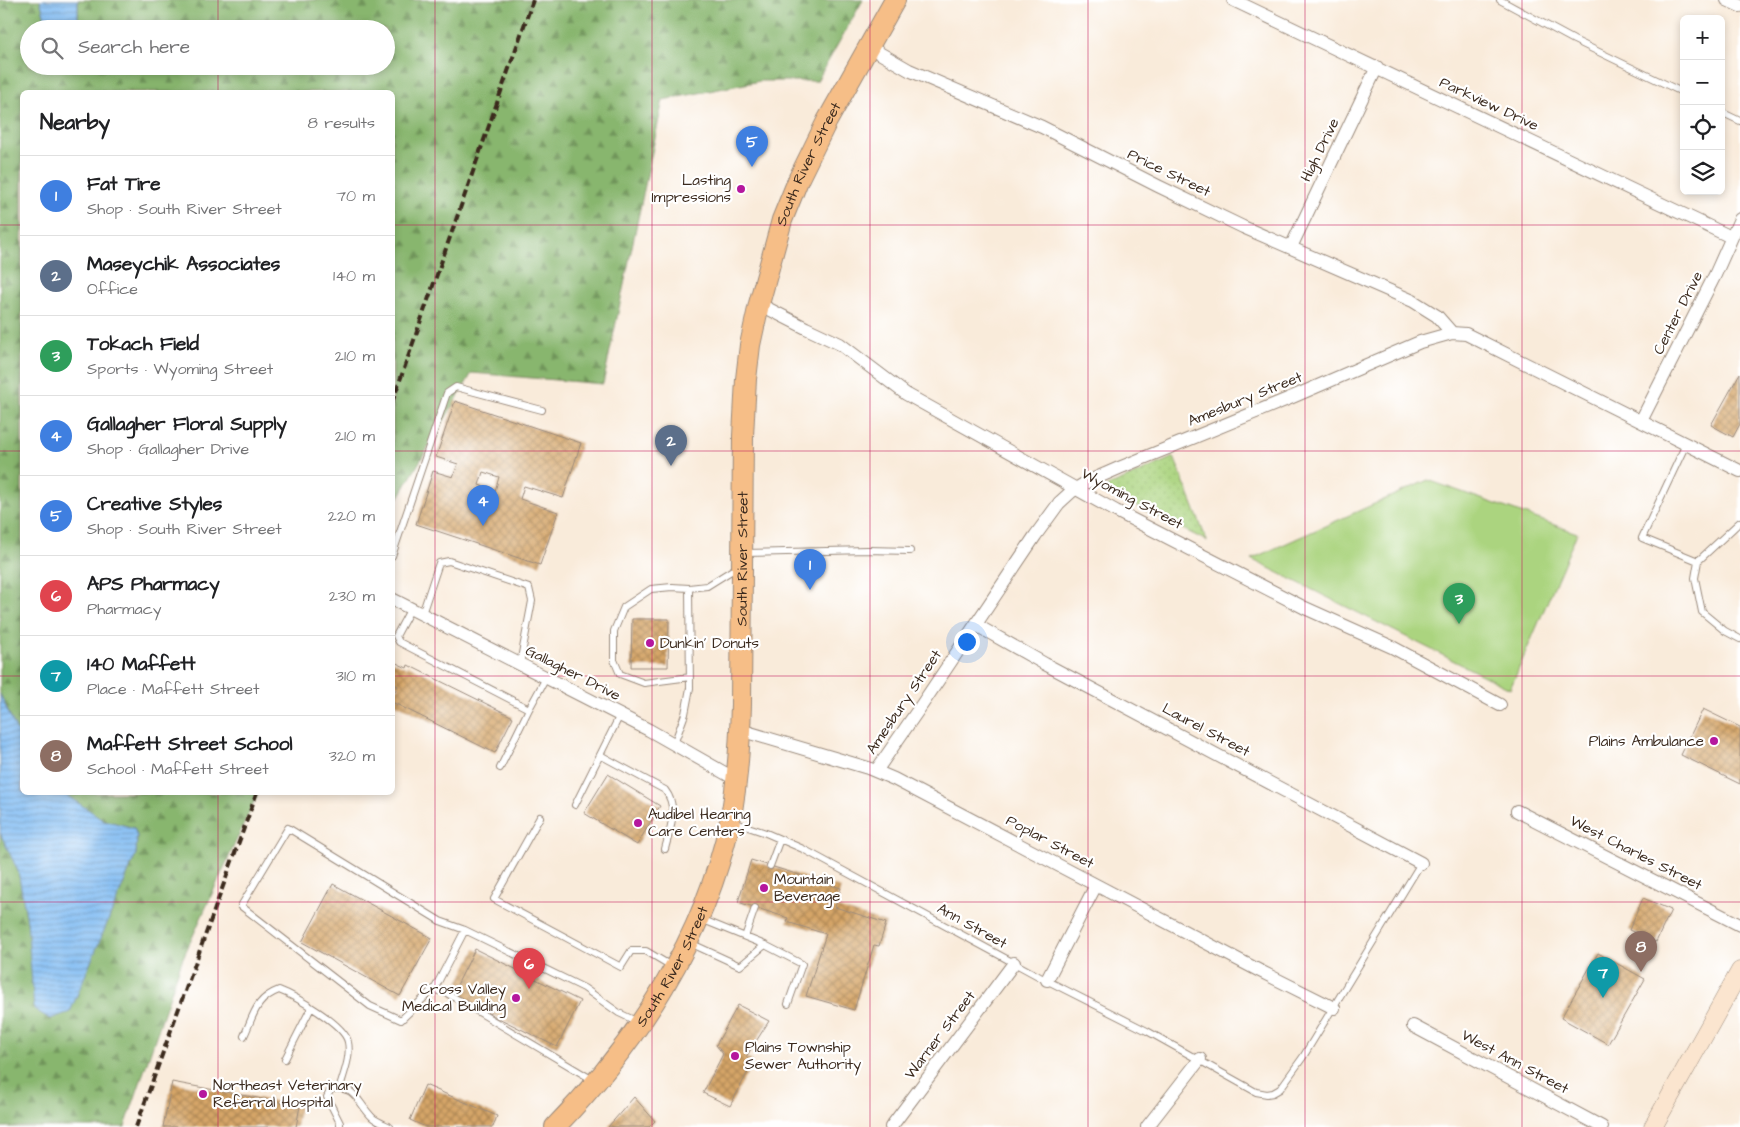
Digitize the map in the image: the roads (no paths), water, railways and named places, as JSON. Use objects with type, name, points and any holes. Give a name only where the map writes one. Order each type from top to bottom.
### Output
[{"type":"main road","name":"South River Street","points":[[555,1127],[596,1082],[642,1023],[687,942],[718,863],[730,821],[737,780],[740,730],[742,436],[750,345],[782,220],[799,178],[827,121],[895,0]]},
{"type":"main road","points":[[1653,1127],[1740,971]]},
{"type":"street","name":"Parkview Drive","points":[[1233,0],[1731,237]]},
{"type":"street","points":[[1727,0],[1740,6]]},
{"type":"street","name":"Price Street","points":[[868,47],[909,70],[1042,127],[1158,186],[1413,302],[1437,316],[1452,333]]},
{"type":"street","name":"High Drive","points":[[1291,247],[1377,67]]},
{"type":"street","name":"Center Drive","points":[[1641,421],[1715,275],[1740,219]]},
{"type":"street","name":"Wyoming Street","points":[[759,304],[840,344],[906,394],[1116,511],[1305,608],[1392,647],[1500,704]]},
{"type":"street","name":"Amesbury Street","points":[[876,771],[1051,512],[1063,498],[1077,488],[1119,468],[1420,342],[1452,333],[1466,334],[1476,338],[1740,472]]},
{"type":"street","name":"Gallagher Drive","points":[[395,600],[620,715],[737,780]]},
{"type":"street","name":"Laurel Street","points":[[976,625],[1045,664],[1421,863]]},
{"type":"street","name":"Poplar Street","points":[[740,730],[876,771],[1334,1008]]},
{"type":"street","name":"West Charles Street","points":[[1517,811],[1740,925]]},
{"type":"street","points":[[1047,980],[1096,885]]},
{"type":"street","name":"Warner Street","points":[[891,1127],[1014,963]]},
{"type":"street","name":"West Ann Street","points":[[1413,1026],[1602,1127]]},
{"type":"street","points":[[1147,1127],[1200,1059]]},
{"type":"lane","points":[[1500,0],[1574,40],[1680,91]]},
{"type":"lane","points":[[1725,114],[1740,121]]},
{"type":"lane","points":[[395,547],[448,392],[456,387],[542,410]]},
{"type":"lane","points":[[1686,444],[1642,538],[1698,561]]},
{"type":"lane","points":[[1740,522],[1698,561],[1695,578],[1702,612],[1725,631],[1740,638]]},
{"type":"lane","points":[[690,677],[644,683],[620,674],[614,660],[614,631],[624,607],[651,589],[707,586],[742,558],[867,550],[910,551]]},
{"type":"lane","points":[[520,664],[532,601],[528,588],[449,561],[440,564],[416,611],[396,636],[399,642],[529,709]]},
{"type":"lane","points":[[674,744],[685,714],[690,688],[690,588]]},
{"type":"lane","points":[[500,768],[546,678]]},
{"type":"lane","points":[[576,805],[620,715]]},
{"type":"lane","points":[[600,755],[665,790],[671,797],[673,812],[665,849]]},
{"type":"lane","points":[[540,817],[494,899],[621,967],[631,951],[638,951],[646,952],[674,968]]},
{"type":"lane","name":"Ann Street","points":[[730,821],[780,839],[856,877],[1014,963],[1200,1059],[1256,1092],[1267,1094],[1273,1093],[1280,1088],[1303,1057],[1334,1008]]},
{"type":"lane","points":[[465,930],[434,990],[400,1020],[370,1006],[241,906],[288,828],[440,921],[465,930],[584,988],[619,1013],[642,1023]]},
{"type":"lane","points":[[770,866],[780,839]]},
{"type":"lane","points":[[1334,1008],[1421,863]]},
{"type":"lane","points":[[744,937],[755,908]]},
{"type":"lane","points":[[698,918],[764,945],[802,964],[788,1004]]},
{"type":"lane","points":[[687,942],[740,966],[764,945]]},
{"type":"lane","points":[[244,1036],[259,1002],[268,994],[278,990],[288,993],[336,1024],[346,1034],[349,1043],[348,1059],[340,1087]]},
{"type":"lane","points":[[434,990],[445,992],[596,1082]]},
{"type":"lane","points":[[285,1059],[311,1008]]},
{"type":"lane","points":[[340,1127],[327,1097],[332,1088],[340,1087],[346,1088],[358,1099],[373,1118],[390,1127]]},
{"type":"water","points":[[40,0],[78,0],[78,20],[46,20]]},
{"type":"water","points":[[0,694],[20,738],[20,795],[66,795],[104,820],[134,828],[137,836],[136,854],[70,1012],[50,1019],[34,1009],[27,921],[18,871],[0,833]]},
{"type":"railway","points":[[395,394],[533,0]]},
{"type":"railway","points":[[136,1127],[256,795]]},
{"type":"place","name":"Creative Styles","points":[[752,167]]},
{"type":"place","name":"Lasting Impressions","points":[[741,189]]},
{"type":"place","name":"Maseychik Associates","points":[[671,466]]},
{"type":"place","name":"Gallagher Floral Supply","points":[[483,526]]},
{"type":"place","name":"Fat Tire","points":[[810,590]]},
{"type":"place","name":"Tokach Field","points":[[1459,624]]},
{"type":"place","name":"Dunkin' Donuts","points":[[650,643]]},
{"type":"place","name":"Plains Ambulance","points":[[1714,741]]},
{"type":"place","name":"Audibel Hearing Care Centers","points":[[638,823]]},
{"type":"place","name":"Mountain Beverage","points":[[764,888]]},
{"type":"place","name":"Maffett Street School","points":[[1641,972]]},
{"type":"place","name":"APS Pharmacy","points":[[529,989]]},
{"type":"place","name":"Cross Valley Medical Building","points":[[516,998]]},
{"type":"place","name":"140 Maffett","points":[[1603,998]]},
{"type":"place","name":"Plains Township Sewer Authority","points":[[735,1056]]},
{"type":"place","name":"Northeast Veterinary Referral Hospital","points":[[203,1094]]}]
